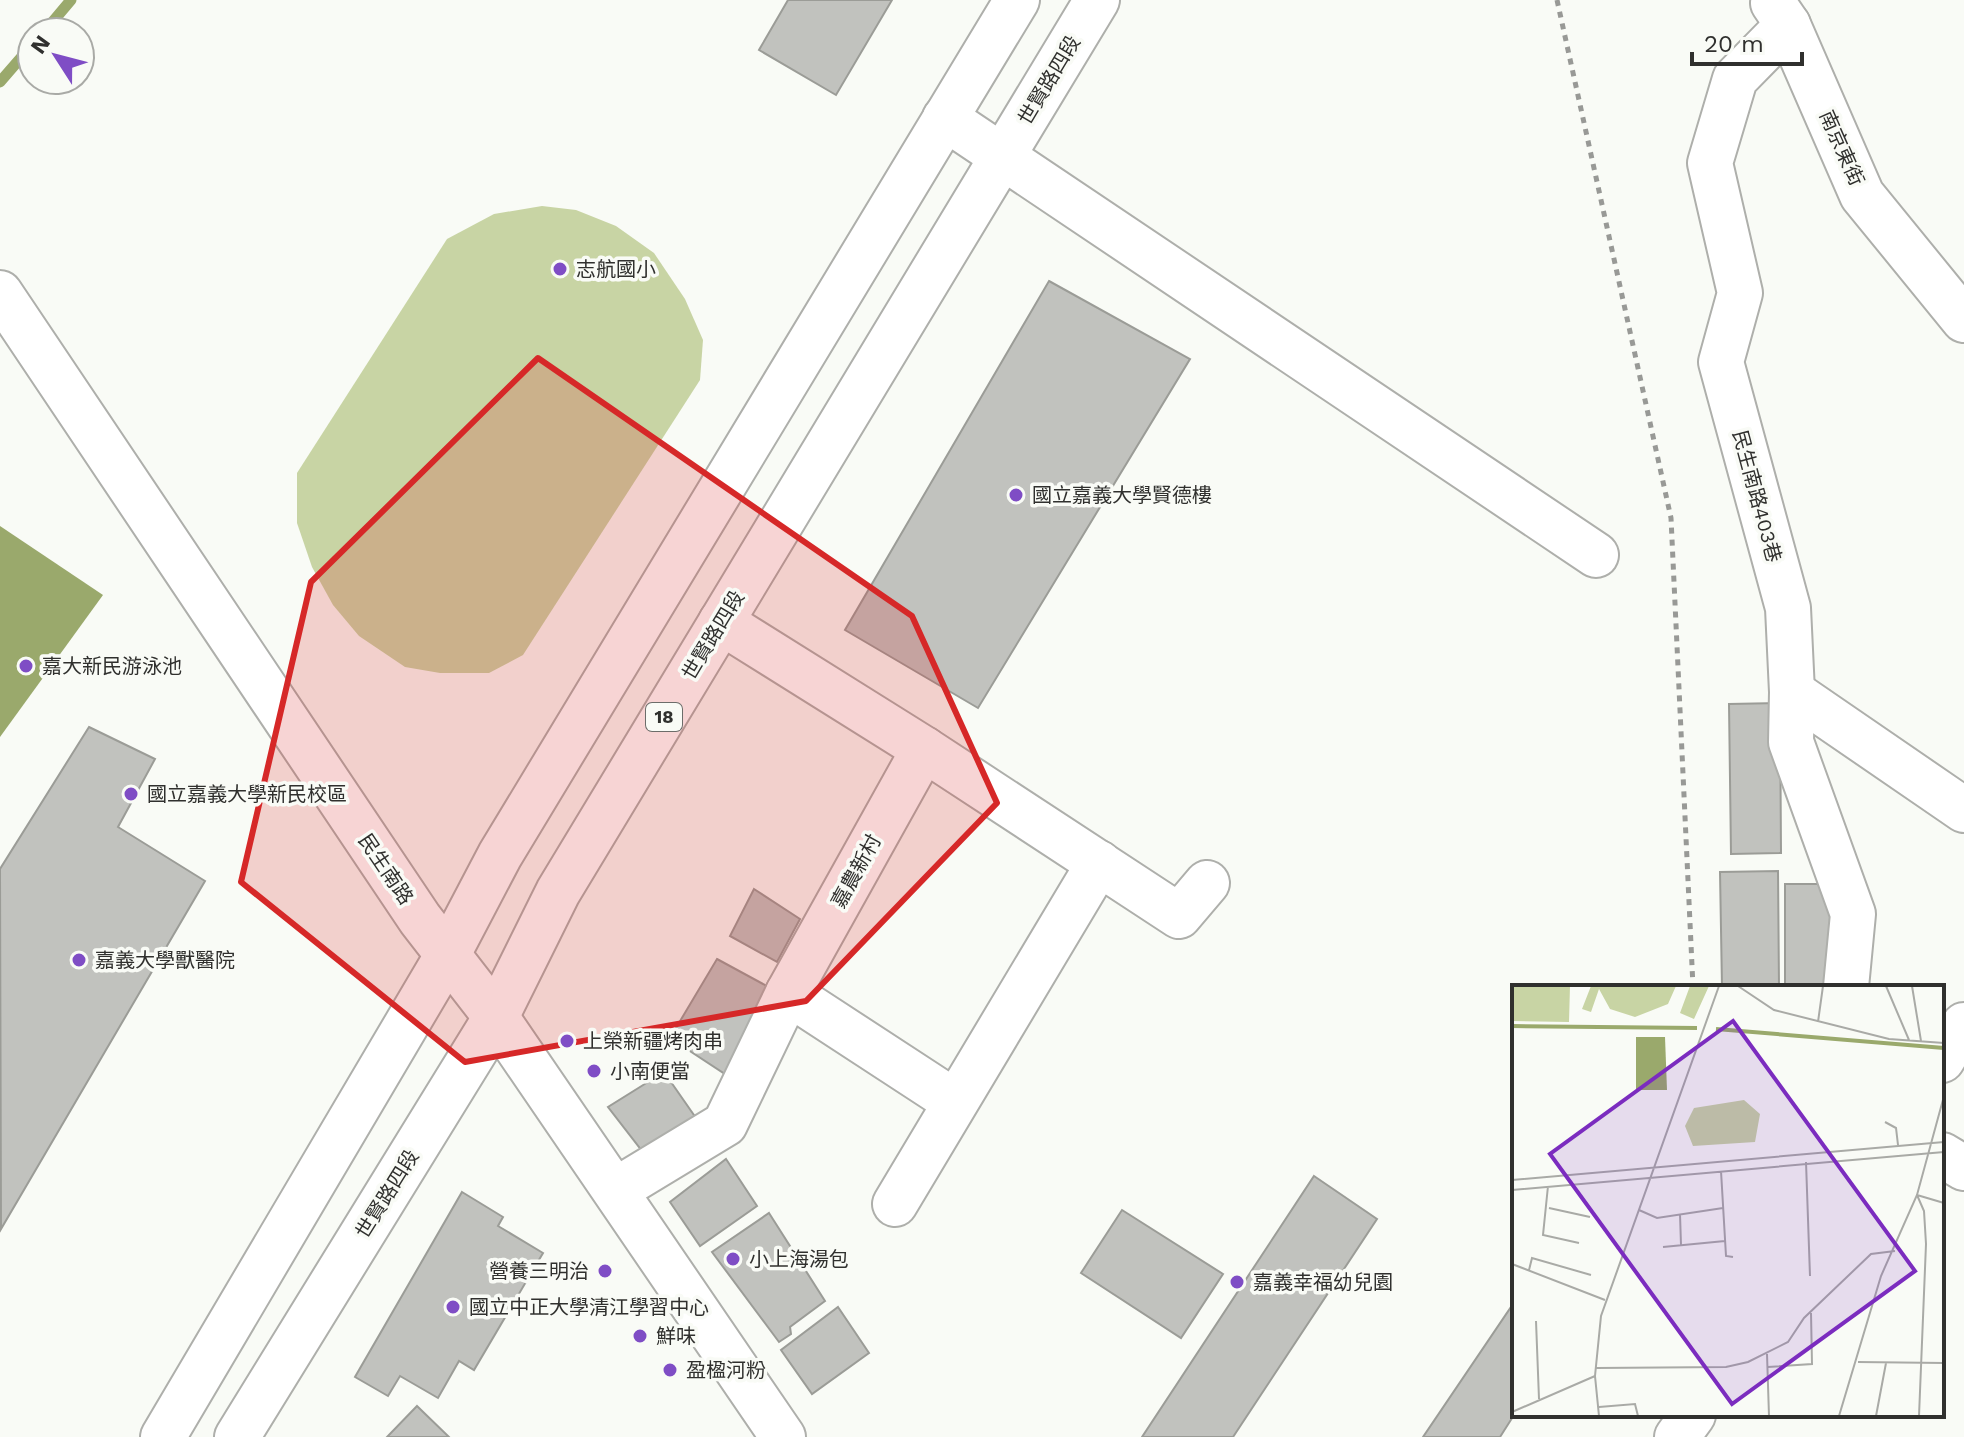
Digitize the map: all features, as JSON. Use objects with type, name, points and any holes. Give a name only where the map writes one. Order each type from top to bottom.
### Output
[{"type":"main road","points":[[163,1437],[447,956],[500,855],[1017,0]]},
{"type":"main road","name":"世賢路四段","points":[[237,1437],[496,1017],[558,892],[1097,0]]},
{"type":"main road","name":"南京東街","points":[[1779,13],[1862,195],[1964,320]]},
{"type":"main road","name":"民生南路403巷","points":[[1779,13],[1735,79],[1710,163],[1740,293],[1721,362],[1788,608],[1791,742],[1853,914],[1846,985]]},
{"type":"main road","points":[[945,118],[1596,555]]},
{"type":"main road","name":"民生南路","points":[[0,293],[447,956],[496,1017],[783,1437]]},
{"type":"main road","points":[[721,622],[924,749],[1179,916],[1207,883]]},
{"type":"main road","points":[[1792,692],[1964,810]]},
{"type":"main road","name":"嘉農新村","points":[[616,1190],[725,1124],[788,993],[924,749]]},
{"type":"main road","points":[[895,1204],[1099,863]]},
{"type":"main road","points":[[788,993],[955,1102]]},
{"type":"main road","points":[[1944,1057],[1964,1025]]},
{"type":"main road","points":[[1944,1156],[1964,1168]]},
{"type":"main road","points":[[1677,1437],[1692,1417]]},
{"type":"path","points":[[1557,0],[1671,518],[1693,985]]},
{"type":"highlighted area","points":[[538,358],[912,616],[997,803],[806,1001],[465,1062],[241,882],[311,582]]},
{"type":"shaded area","points":[[542,206],[576,210],[616,226],[654,253],[685,299],[703,340],[700,380],[523,655],[489,673],[440,673],[405,667],[359,636],[333,605],[312,567],[297,523],[297,473],[447,239],[494,214]]},
{"type":"shaded area","name":"嘉大新民游泳池","points":[[0,526],[103,595],[0,737]]},
{"type":"building","points":[[788,0],[892,0],[836,95],[759,50]]},
{"type":"building","name":"國立嘉義大學賢德樓","points":[[1049,281],[1190,359],[978,708],[845,630]]},
{"type":"building","points":[[1780,703],[1781,853],[1731,854],[1729,704]]},
{"type":"building","name":"嘉義大學獸醫院","points":[[89,727],[155,759],[118,827],[205,881],[1,1229],[0,869]]},
{"type":"building","points":[[1778,871],[1779,985],[1722,985],[1720,872]]},
{"type":"building","points":[[1785,884],[1830,884],[1831,985],[1785,985]]},
{"type":"building","points":[[754,889],[800,919],[777,962],[730,936]]},
{"type":"building","points":[[717,959],[776,991],[725,1074],[670,1038]]},
{"type":"building","points":[[664,1072],[696,1118],[646,1156],[608,1107]]},
{"type":"building","points":[[726,1159],[757,1206],[700,1246],[670,1202]]},
{"type":"building","points":[[1314,1176],[1377,1219],[1233,1437],[1142,1437]]},
{"type":"building","name":"國立中正大學清江學習中心","points":[[462,1192],[503,1217],[498,1226],[543,1253],[474,1370],[459,1361],[438,1398],[400,1376],[388,1396],[355,1377]]},
{"type":"building","points":[[1122,1210],[1223,1274],[1181,1338],[1081,1273]]},
{"type":"building","points":[[769,1213],[825,1301],[790,1327],[791,1334],[779,1342],[712,1252]]},
{"type":"building","points":[[838,1307],[869,1353],[812,1394],[781,1350]]},
{"type":"building","points":[[1512,1308],[1513,1417],[1500,1437],[1423,1437]]},
{"type":"building","points":[[417,1406],[449,1437],[387,1437]]},
{"type":"waterway","points":[[58,16],[71,0]]},
{"type":"waterway","points":[[0,82],[16,64]]},
{"type":"place","name":"志航國小","points":[[560,269]]},
{"type":"place","name":"國立嘉義大學賢德樓","points":[[1016,495]]},
{"type":"place","name":"嘉大新民游泳池","points":[[26,666]]},
{"type":"place","name":"國立嘉義大學新民校區","points":[[131,794]]},
{"type":"place","name":"嘉義大學獸醫院","points":[[79,960]]},
{"type":"place","name":"上榮新疆烤肉串","points":[[567,1041]]},
{"type":"place","name":"小南便當","points":[[594,1071]]},
{"type":"place","name":"小上海湯包","points":[[733,1259]]},
{"type":"place","name":"營養三明治","points":[[605,1271]]},
{"type":"place","name":"嘉義幸福幼兒園","points":[[1237,1282]]},
{"type":"place","name":"國立中正大學清江學習中心","points":[[453,1307]]},
{"type":"place","name":"鮮味","points":[[640,1336]]},
{"type":"place","name":"盈楹河粉","points":[[670,1370]]}]
